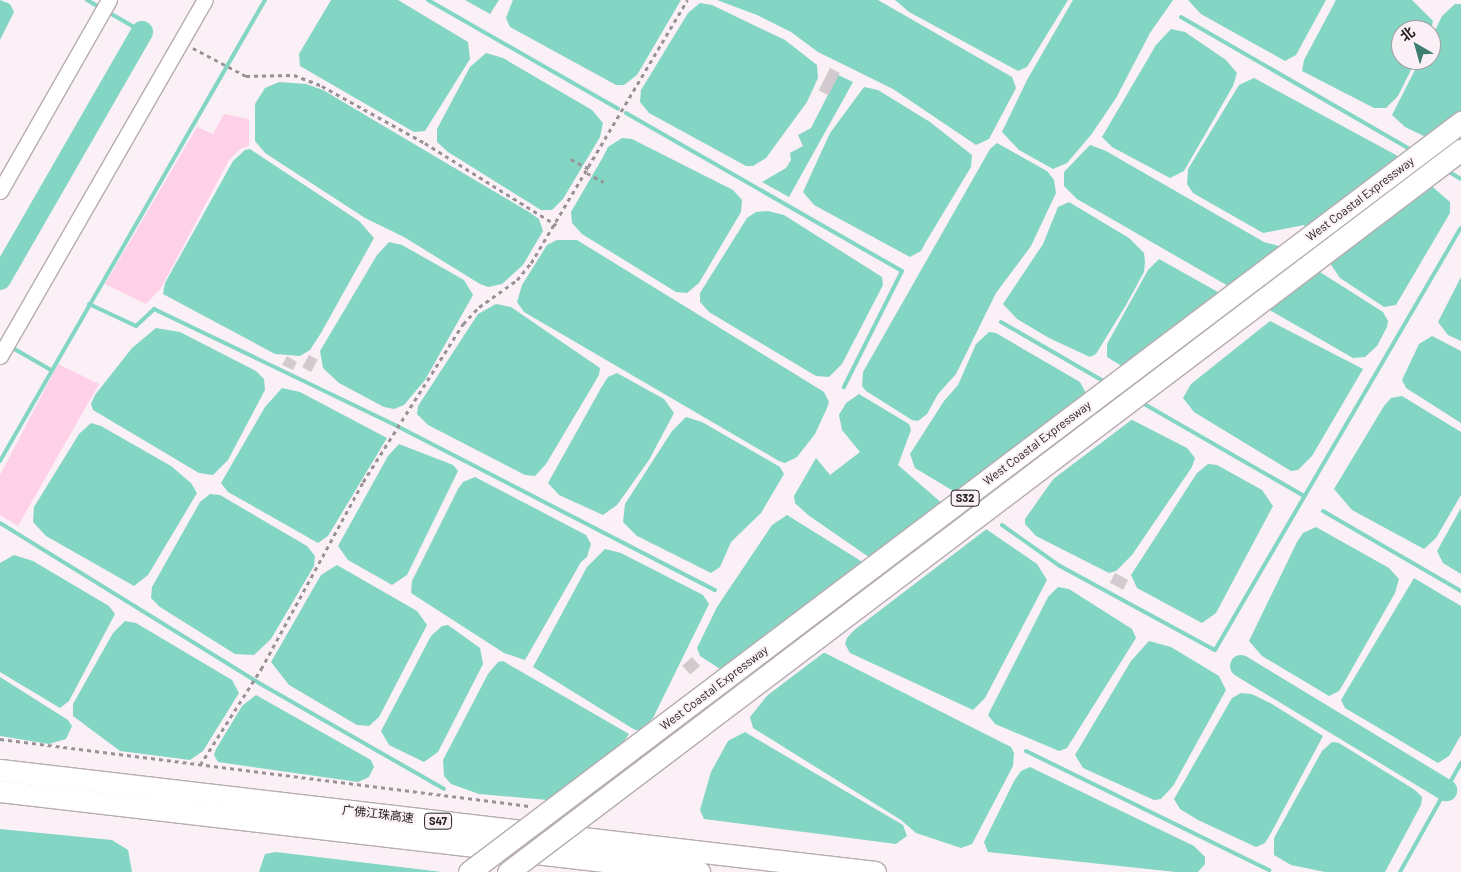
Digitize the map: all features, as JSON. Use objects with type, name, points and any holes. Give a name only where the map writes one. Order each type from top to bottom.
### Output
[{"type":"highway","name":"West Coastal Expressway","points":[[469,872],[1461,122]]},
{"type":"highway","name":"West Coastal Expressway","points":[[508,872],[1461,150]]},
{"type":"highway","name":"广佛江珠高速","points":[[0,770],[875,872]]},
{"type":"highway","name":"广佛江珠高速","points":[[0,791],[699,872]]},
{"type":"street","points":[[0,191],[109,0]]},
{"type":"street","points":[[0,356],[205,0]]},
{"type":"path","points":[[200,765],[261,669],[363,482],[463,324],[479,307],[517,280],[556,225],[687,0]]},
{"type":"path","points":[[182,41],[229,70],[246,76],[294,75],[322,86],[425,143],[556,225]]},
{"type":"path","points":[[571,159],[604,182]]},
{"type":"path","points":[[0,739],[533,807]]},
{"type":"shaded area","points":[[0,0],[10,4],[14,12],[0,40]]},
{"type":"shaded area","points":[[331,0],[398,0],[468,42],[470,59],[425,131],[414,132],[300,66],[299,54]]},
{"type":"shaded area","points":[[465,0],[499,0],[490,14]]},
{"type":"shaded area","points":[[513,0],[681,0],[637,75],[624,85],[616,85],[510,27],[506,18]]},
{"type":"shaded area","points":[[717,0],[878,0],[1012,77],[1016,88],[989,139],[976,145],[893,89],[818,52],[791,32],[757,15]]},
{"type":"shaded area","points":[[895,0],[1068,0],[1027,67],[1018,71],[909,12]]},
{"type":"shaded area","points":[[1073,0],[1173,0],[1150,33],[1116,98],[1091,135],[1067,163],[1053,169],[1019,150],[1002,132],[1027,80]]},
{"type":"shaded area","points":[[1188,0],[1326,0],[1296,55],[1285,61],[1201,14]]},
{"type":"shaded area","points":[[1336,0],[1412,0],[1432,20],[1391,20],[1391,70],[1411,70],[1398,96],[1386,108],[1374,108],[1302,71],[1304,60]]},
{"type":"shaded area","points":[[700,3],[712,5],[785,40],[817,65],[818,78],[807,102],[766,158],[753,166],[746,166],[649,113],[640,102],[641,90],[688,13]]},
{"type":"shaded area","points":[[1455,4],[1461,4],[1461,144],[1455,151],[1405,127],[1392,115],[1415,70],[1441,70],[1440,20]]},
{"type":"shaded area","points":[[1171,29],[1185,32],[1226,60],[1237,73],[1233,86],[1184,171],[1170,178],[1112,147],[1102,137],[1156,45]]},
{"type":"shaded area","points":[[486,53],[503,58],[592,110],[603,123],[600,137],[563,199],[552,210],[541,210],[448,152],[437,142],[437,129],[470,67]]},
{"type":"shaded area","points":[[838,75],[853,82],[789,197],[762,182],[786,168],[791,160],[790,153],[803,146],[798,135],[811,128]]},
{"type":"shaded area","points":[[1254,78],[1396,155],[1450,202],[1450,213],[1396,305],[1384,307],[1340,278],[1304,225],[1263,233],[1193,193],[1187,184],[1188,169],[1239,85]]},
{"type":"shaded area","points":[[279,82],[306,84],[323,90],[539,219],[543,231],[523,265],[502,284],[488,287],[480,284],[404,237],[365,218],[265,153],[255,141],[255,104],[265,88]]},
{"type":"shaded area","points":[[864,87],[878,90],[930,122],[972,155],[971,167],[921,251],[910,257],[814,205],[803,192],[830,133]]},
{"type":"shaded area","points":[[224,114],[249,119],[249,146],[240,149],[229,160],[161,288],[146,304],[105,284],[197,127],[213,134]]},
{"type":"shaded area","points":[[622,138],[632,139],[733,190],[742,200],[741,212],[699,283],[687,293],[676,292],[582,234],[572,223],[571,212],[608,147]]},
{"type":"shaded area","points":[[997,143],[1047,171],[1054,180],[1056,193],[1031,246],[996,293],[956,374],[938,394],[927,414],[918,421],[912,420],[866,391],[862,386],[863,372],[990,149]]},
{"type":"shaded area","points":[[1090,145],[1106,151],[1264,242],[1279,246],[1383,312],[1388,321],[1387,327],[1377,346],[1365,357],[1353,358],[1077,199],[1064,186],[1064,172]]},
{"type":"shaded area","points":[[250,149],[359,221],[374,238],[321,333],[310,350],[300,356],[275,354],[163,294],[165,283],[233,161],[245,150]]},
{"type":"shaded area","points":[[1069,202],[1129,238],[1144,253],[1144,272],[1096,354],[1090,357],[1049,338],[1017,319],[1003,304],[1043,244],[1058,207]]},
{"type":"shaded area","points":[[768,211],[784,215],[882,277],[883,285],[842,364],[829,377],[816,376],[709,312],[700,302],[700,293],[747,218],[756,212]]},
{"type":"shaded area","points":[[557,240],[577,240],[824,392],[829,402],[827,408],[815,434],[797,457],[785,463],[779,461],[524,312],[517,302],[522,285],[547,245]]},
{"type":"shaded area","points":[[389,242],[402,245],[464,280],[473,295],[425,380],[404,405],[394,409],[384,407],[339,383],[323,368],[320,351],[377,255]]},
{"type":"shaded area","points":[[1159,259],[1243,306],[1125,368],[1107,357],[1107,344],[1148,270]]},
{"type":"shaded area","points":[[1461,277],[1461,341],[1448,335],[1438,322]]},
{"type":"shaded area","points":[[496,304],[511,307],[600,368],[599,375],[546,464],[535,476],[525,475],[428,425],[417,414],[418,406],[478,314]]},
{"type":"shaded area","points":[[1270,321],[1363,369],[1312,456],[1298,470],[1291,471],[1194,412],[1183,398],[1191,384]]},
{"type":"shaded area","points":[[156,328],[180,332],[256,371],[264,379],[265,390],[228,460],[213,475],[199,473],[93,410],[91,404],[95,395],[132,348]]},
{"type":"shaded area","points":[[989,332],[996,333],[1080,382],[1087,395],[990,513],[915,468],[910,454],[944,401],[958,385],[976,344]]},
{"type":"shaded area","points":[[1432,336],[1461,351],[1461,423],[1406,388],[1402,380],[1419,344]]},
{"type":"shaded area","points":[[58,364],[99,384],[18,526],[0,515],[0,475]]},
{"type":"shaded area","points":[[617,373],[664,399],[674,413],[649,460],[617,505],[603,515],[559,495],[548,483],[601,388],[608,377]]},
{"type":"shaded area","points":[[282,388],[300,392],[387,438],[328,536],[318,543],[228,492],[221,483],[265,407]]},
{"type":"shaded area","points":[[859,394],[909,424],[911,430],[898,465],[944,505],[876,562],[808,515],[795,503],[794,496],[816,458],[830,475],[860,452],[842,430],[839,415],[846,403]]},
{"type":"shaded area","points":[[1402,396],[1461,432],[1461,495],[1436,538],[1424,549],[1352,510],[1334,489],[1384,406],[1391,398]]},
{"type":"shaded area","points":[[1105,406],[1187,448],[1195,458],[1192,467],[1132,555],[1116,571],[1109,573],[1036,536],[1025,524],[1025,519]]},
{"type":"shaded area","points":[[686,417],[702,422],[780,467],[784,474],[761,513],[731,542],[720,567],[711,573],[637,536],[623,522],[625,504],[672,431]]},
{"type":"shaded area","points":[[91,423],[101,426],[171,466],[191,483],[197,493],[148,575],[134,586],[46,536],[33,522],[34,507],[79,434]]},
{"type":"shaded area","points":[[399,444],[453,465],[458,471],[407,575],[392,585],[348,560],[338,546],[388,456]]},
{"type":"shaded area","points":[[1208,464],[1217,465],[1262,490],[1273,506],[1216,613],[1202,623],[1137,588],[1131,575],[1197,473]]},
{"type":"shaded area","points":[[475,477],[586,535],[591,544],[587,557],[581,562],[525,660],[504,653],[411,593],[412,581],[458,489],[463,482]]},
{"type":"shaded area","points":[[210,494],[220,495],[307,546],[315,556],[314,566],[271,639],[254,655],[235,654],[160,607],[151,598],[152,587],[200,502]]},
{"type":"shaded area","points":[[1461,508],[1461,574],[1443,563],[1437,551]]},
{"type":"shaded area","points":[[960,511],[1037,564],[1047,580],[985,698],[973,710],[850,653],[845,644],[847,638]]},
{"type":"shaded area","points":[[787,515],[877,571],[745,685],[700,656],[697,648],[717,607],[772,525]]},
{"type":"shaded area","points":[[1316,527],[1389,568],[1399,579],[1395,593],[1345,681],[1339,691],[1329,696],[1262,656],[1249,641],[1297,542],[1303,533]]},
{"type":"shaded area","points":[[605,549],[621,553],[703,595],[709,604],[653,718],[640,730],[635,730],[533,667],[587,567]]},
{"type":"shaded area","points":[[14,555],[33,561],[109,606],[115,614],[69,701],[60,708],[0,672],[0,563]]},
{"type":"shaded area","points":[[337,565],[417,611],[427,625],[379,717],[369,726],[357,725],[289,685],[271,662],[321,575]]},
{"type":"shaded area","points":[[1414,578],[1461,606],[1461,735],[1449,756],[1438,763],[1345,708],[1341,700]]},
{"type":"shaded area","points":[[1058,587],[1069,589],[1132,629],[1136,638],[1067,748],[1059,751],[995,724],[988,715],[1048,597]]},
{"type":"shaded area","points":[[125,621],[136,623],[232,680],[239,693],[203,751],[190,760],[120,751],[73,716],[73,704],[113,633]]},
{"type":"shaded area","points":[[448,625],[480,648],[483,664],[438,752],[424,762],[389,745],[381,731],[431,636],[442,626]]},
{"type":"shaded area","points":[[1149,641],[1171,647],[1219,676],[1226,690],[1173,786],[1161,799],[1154,800],[1083,768],[1075,755],[1131,661]]},
{"type":"shaded area","points":[[819,650],[1011,747],[1014,753],[1013,766],[972,844],[961,848],[916,833],[901,820],[753,728],[750,717],[797,658]]},
{"type":"shaded area","points":[[503,661],[629,734],[582,803],[479,794],[451,784],[444,776],[443,760],[488,674],[498,662]]},
{"type":"shaded area","points":[[0,677],[68,720],[72,726],[66,739],[49,744],[0,736]]},
{"type":"shaded area","points":[[1241,693],[1252,694],[1272,704],[1323,736],[1265,843],[1256,847],[1198,820],[1180,809],[1174,799],[1232,698]]},
{"type":"shaded area","points":[[256,695],[371,760],[374,767],[369,777],[358,782],[218,762],[214,755],[216,749],[242,706]]},
{"type":"shaded area","points":[[745,732],[903,825],[907,836],[896,844],[704,819],[700,810],[711,772],[728,741]]},
{"type":"shaded area","points":[[1332,742],[1339,743],[1415,790],[1422,797],[1421,805],[1385,872],[1325,872],[1291,865],[1274,855],[1274,838],[1322,751]]},
{"type":"shaded area","points":[[1030,767],[1194,846],[1205,857],[1205,864],[1198,872],[1176,872],[988,852],[984,842],[1014,781],[1021,771]]},
{"type":"shaded area","points":[[0,829],[112,840],[128,850],[132,872],[0,872]]},
{"type":"shaded area","points":[[276,852],[442,872],[259,872],[265,854]]},
{"type":"pier","points":[[1104,404],[1134,418],[1044,486]]},
{"type":"pier","points":[[959,509],[988,528],[845,637]]},
{"type":"pier","points":[[820,648],[826,651],[760,701],[795,657]]},
{"type":"building","points":[[830,68],[840,73],[828,95],[819,90]]},
{"type":"building","points":[[309,355],[318,360],[311,372],[302,367]]},
{"type":"building","points":[[287,356],[297,362],[293,370],[282,365]]},
{"type":"building","points":[[1115,573],[1128,580],[1123,590],[1110,583]]},
{"type":"building","points":[[692,657],[700,666],[690,675],[682,666]]},
{"type":"waterway","points":[[87,0],[101,8]]},
{"type":"waterway","points":[[0,461],[265,0]]},
{"type":"waterway","points":[[428,0],[618,109]]},
{"type":"waterway","points":[[108,12],[142,32]]},
{"type":"waterway","points":[[1181,17],[1411,150]]},
{"type":"waterway","points":[[0,279],[142,32]]},
{"type":"waterway","points":[[626,113],[902,271],[844,387]]},
{"type":"waterway","points":[[1446,170],[1461,179]]},
{"type":"waterway","points":[[1002,525],[1060,566],[1215,650],[1461,228]]},
{"type":"waterway","points":[[89,304],[136,326],[154,309],[395,425],[715,590]]},
{"type":"waterway","points":[[1001,322],[1105,382]]},
{"type":"waterway","points":[[11,347],[51,370]]},
{"type":"waterway","points":[[1139,401],[1304,496]]},
{"type":"waterway","points":[[1323,511],[1461,591]]},
{"type":"waterway","points":[[0,523],[259,683],[444,789]]},
{"type":"waterway","points":[[1241,666],[1446,790]]},
{"type":"waterway","points":[[1026,751],[1269,870]]},
{"type":"waterway","points":[[1400,872],[1461,763]]}]
